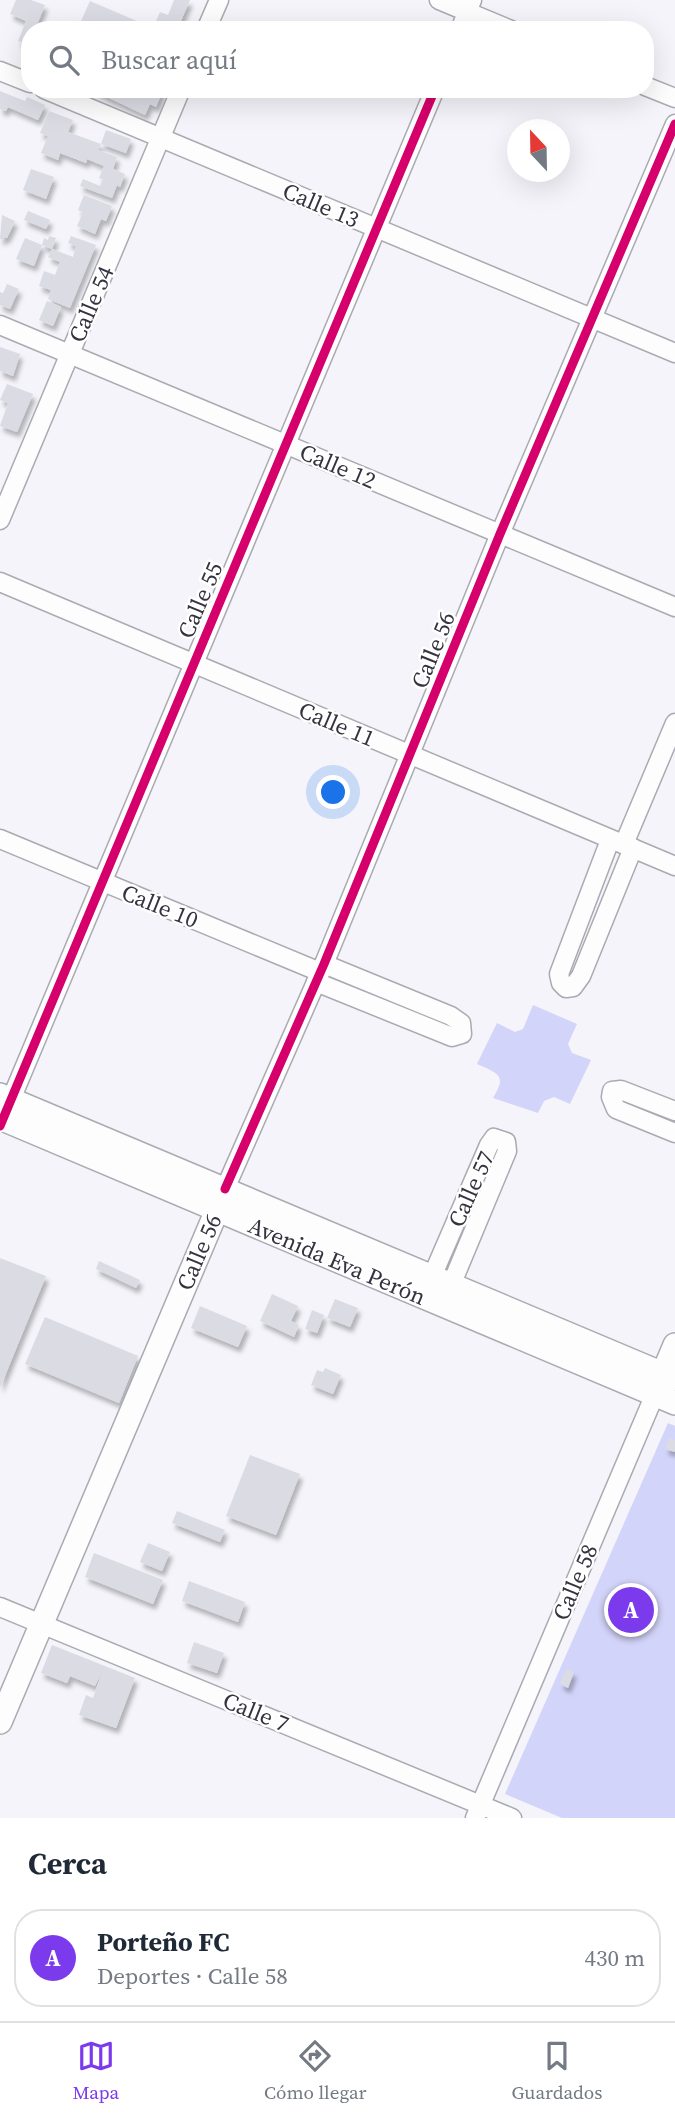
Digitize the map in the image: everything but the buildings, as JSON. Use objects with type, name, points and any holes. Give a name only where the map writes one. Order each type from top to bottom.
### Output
[{"type":"main road","name":"Avenida Eva Perón","points":[[3,1112],[221,1200],[667,1387]]},
{"type":"main road","name":"Calle 56","points":[[0,1722],[221,1200]]},
{"type":"main road","name":"Calle 58","points":[[667,1387],[675,1345]]},
{"type":"street","points":[[210,21],[219,0]]},
{"type":"street","points":[[439,0],[470,6],[496,21]]},
{"type":"street","points":[[0,71],[21,79]]},
{"type":"street","points":[[654,90],[675,99]]},
{"type":"street","name":"Calle 13","points":[[65,98],[675,354]]},
{"type":"street","name":"Calle 54","points":[[0,520],[177,98]]},
{"type":"street","name":"Calle 55","points":[[3,1112],[431,98]]},
{"type":"street","name":"Calle 56","points":[[221,1200],[320,972],[500,534],[675,124]]},
{"type":"street","name":"Calle 12","points":[[0,325],[675,607]]},
{"type":"street","name":"Calle 11","points":[[0,582],[675,866]]},
{"type":"street","points":[[622,844],[581,976],[573,987],[566,988],[561,983],[559,974],[622,844],[675,723]]},
{"type":"street","name":"Calle 10","points":[[0,839],[320,972],[452,1037],[461,1034],[461,1023],[451,1016],[320,972]]},
{"type":"street","points":[[675,1111],[621,1090],[612,1091],[611,1097],[616,1109],[675,1133]]},
{"type":"street","name":"Calle 57","points":[[494,1138],[506,1142],[507,1151],[437,1291],[489,1145],[494,1138]]},
{"type":"street","name":"Calle 58","points":[[478,1811],[667,1387]]},
{"type":"street","name":"Calle 7","points":[[0,1607],[478,1811],[512,1818]]},
{"type":"shaded area","points":[[533,1005],[577,1024],[568,1044],[572,1053],[591,1060],[570,1104],[554,1097],[544,1101],[538,1113],[493,1098],[500,1084],[499,1076],[477,1064],[497,1023],[515,1032],[523,1029]]},
{"type":"shaded area","points":[[668,1423],[675,1426],[675,1818],[562,1818],[505,1794]]},
{"type":"cycle path","points":[[0,1126],[431,98]]},
{"type":"cycle path","points":[[225,1189],[324,964],[500,534],[675,124]]},
{"type":"place","name":"Porteño FC","points":[[631,1610]]}]
